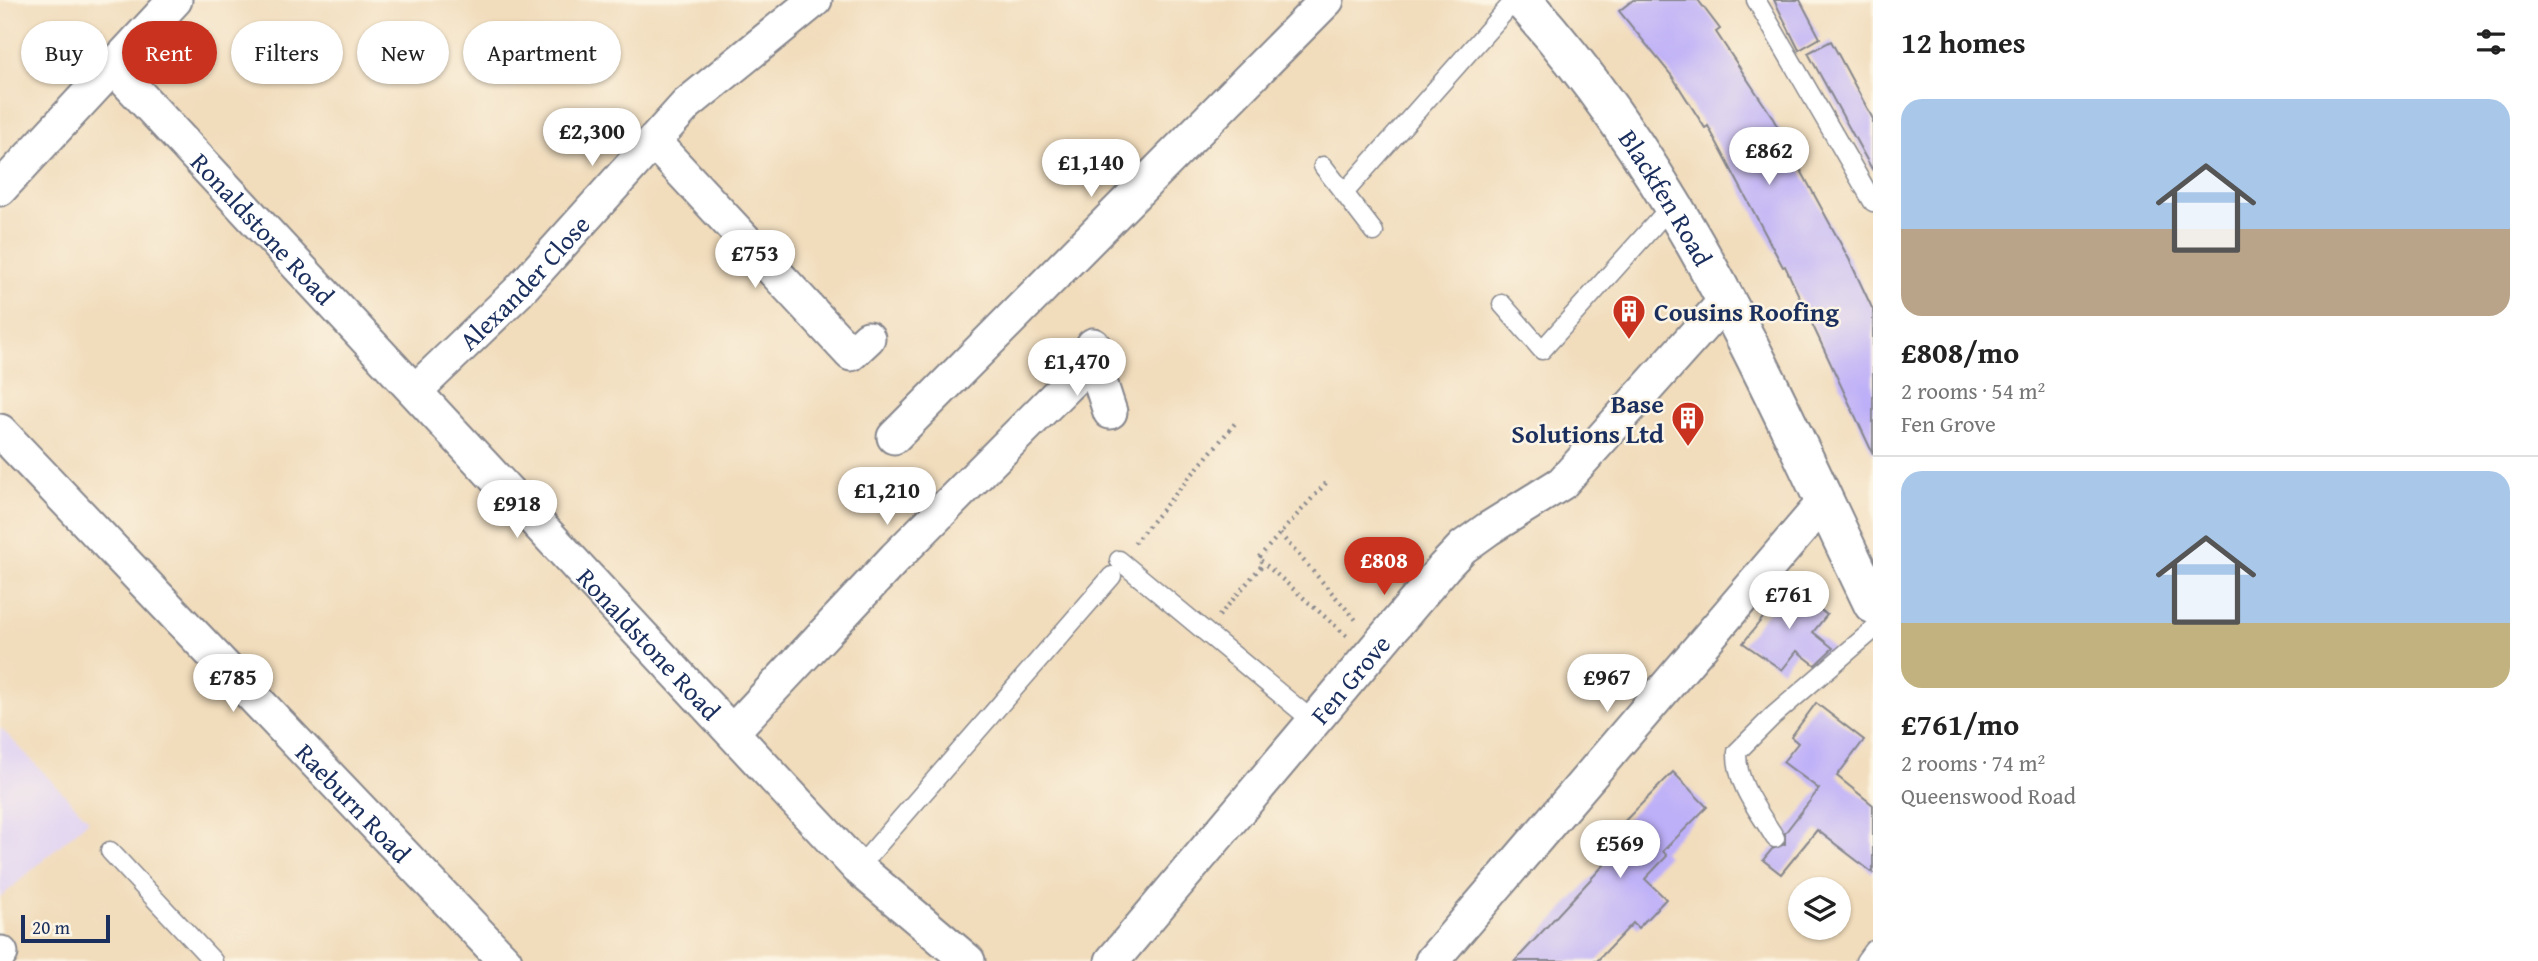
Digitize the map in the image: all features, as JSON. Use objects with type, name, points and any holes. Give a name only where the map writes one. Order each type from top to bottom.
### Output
[{"type":"main road","name":"Blackfen Road","points":[[1522,0],[1592,80],[1673,204],[1726,300],[1873,604]]},
{"type":"street","points":[[0,189],[175,0]]},
{"type":"street","name":"Alexander Close","points":[[415,391],[517,292],[653,141],[712,81],[815,0]]},
{"type":"street","points":[[894,436],[1326,0]]},
{"type":"street","name":"Ronaldstone Road","points":[[114,68],[858,868],[968,961]]},
{"type":"street","points":[[653,141],[851,354],[868,338]]},
{"type":"street","name":"Fen Grove","points":[[1112,961],[1463,547],[1542,498],[1572,474],[1726,300]]},
{"type":"street","points":[[732,732],[895,558],[1094,355],[1110,412]]},
{"type":"street","name":"Raeburn Road","points":[[0,431],[505,961]]},
{"type":"street","points":[[1432,961],[1824,502]]},
{"type":"lane","points":[[1344,193],[1516,0]]},
{"type":"lane","points":[[1756,0],[1873,202]]},
{"type":"lane","points":[[1323,166],[1374,232]]},
{"type":"lane","points":[[1502,304],[1542,350],[1673,204]]},
{"type":"lane","points":[[858,868],[1116,568],[1205,633],[1314,722]]},
{"type":"lane","points":[[1775,838],[1745,789],[1737,769],[1737,752],[1766,722],[1873,630]]},
{"type":"lane","points":[[110,851],[213,961]]},
{"type":"lane","points":[[1865,961],[1873,950]]},
{"type":"path","points":[[1116,568],[1237,421]]},
{"type":"path","points":[[1326,483],[1258,558],[1374,651]]},
{"type":"path","points":[[1280,534],[1374,651]]},
{"type":"path","points":[[1205,633],[1264,564]]},
{"type":"shaded area","points":[[0,727],[89,820],[0,898]]},
{"type":"building","points":[[1633,0],[1698,0],[1720,29],[1716,32],[1771,115],[1849,259],[1873,310],[1873,454],[1785,266],[1783,267],[1708,126],[1705,128],[1672,76],[1619,11]]},
{"type":"building","points":[[1774,0],[1800,0],[1820,38],[1799,50]]},
{"type":"building","points":[[1831,41],[1873,119],[1873,171],[1808,53]]},
{"type":"building","points":[[1789,585],[1827,615],[1813,632],[1833,648],[1815,665],[1797,651],[1782,670],[1743,643]]},
{"type":"building","points":[[1816,703],[1864,740],[1837,776],[1873,805],[1873,873],[1817,830],[1781,874],[1763,860],[1772,849],[1785,844],[1785,833],[1819,789],[1783,762],[1798,743],[1791,737]]},
{"type":"building","points":[[1673,772],[1707,807],[1663,851],[1667,856],[1645,879],[1666,899],[1638,928],[1633,923],[1597,961],[1515,961],[1614,854],[1603,843]]},
{"type":"place","name":"Cousins Roofing","points":[[1629,341]]},
{"type":"place","name":"Base Solutions Ltd","points":[[1688,448]]}]
